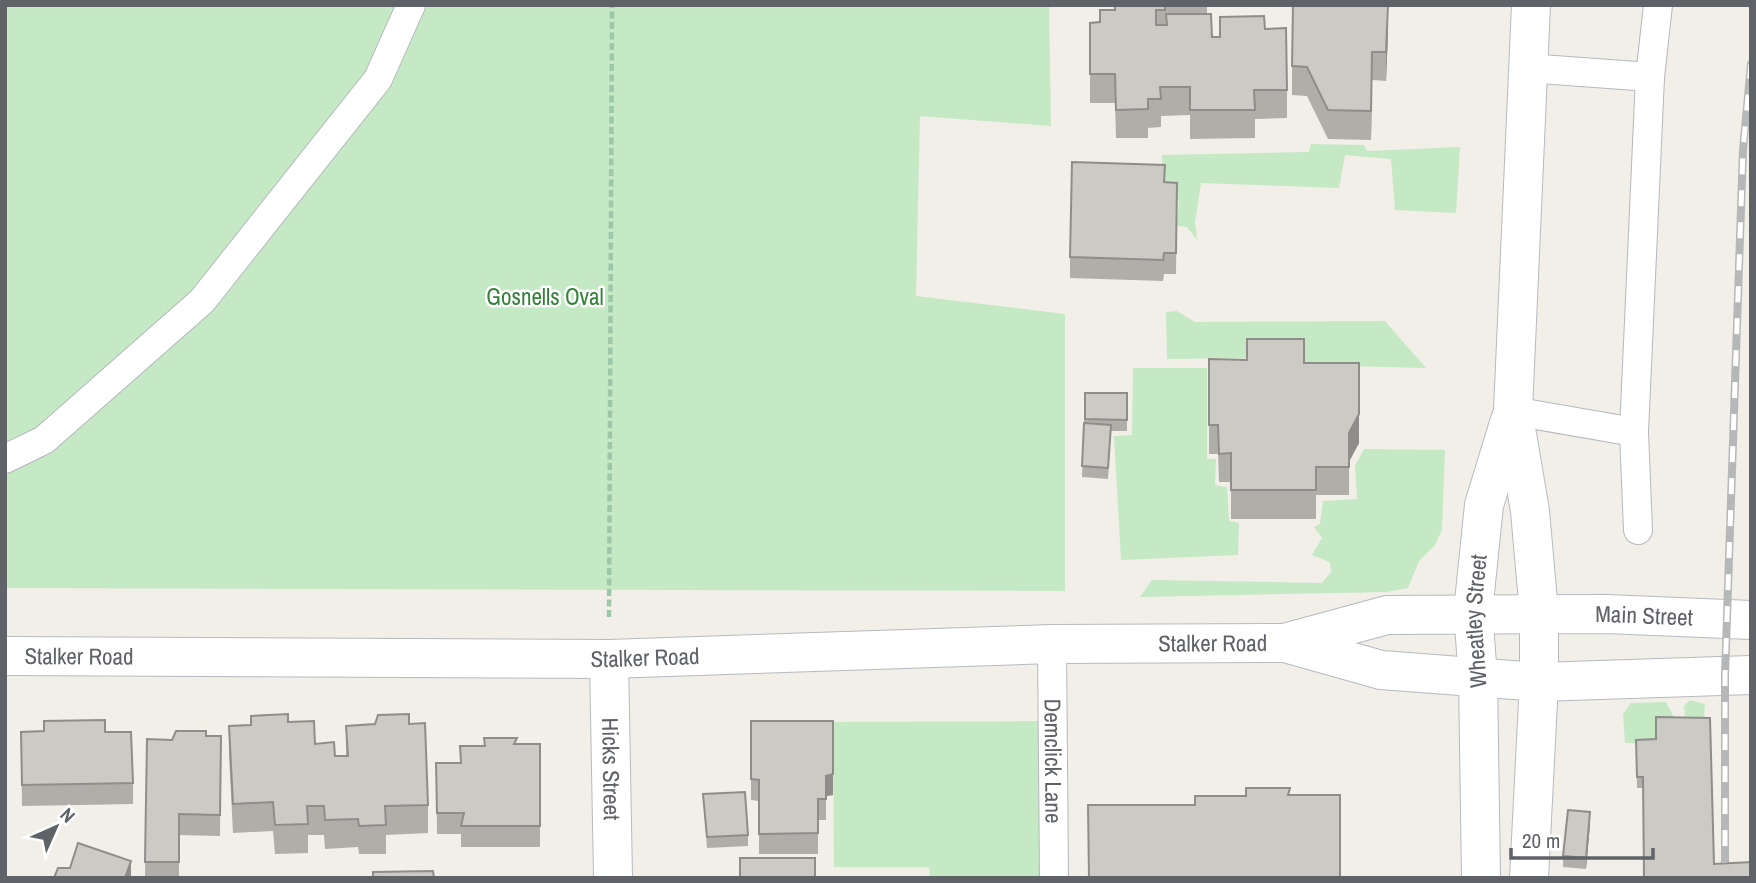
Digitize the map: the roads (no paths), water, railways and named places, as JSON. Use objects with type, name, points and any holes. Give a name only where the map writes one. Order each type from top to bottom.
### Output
[{"type":"main road","name":"Wheatley Street","points":[[1529,878],[1539,682],[1539,613],[1530,511],[1513,411],[1531,5]]},
{"type":"main road","name":"Wheatley Street","points":[[1481,878],[1478,677],[1473,612],[1484,505],[1513,411]]},
{"type":"main road","name":"Stalker Road","points":[[5,656],[609,660],[1052,644],[1284,643],[1387,615],[1539,613]]},
{"type":"main road","name":"Main Street","points":[[1539,613],[1751,620]]},
{"type":"main road","name":"Stalker Road","points":[[1284,643],[1381,670],[1539,682]]},
{"type":"main road","name":"Hicks Street","points":[[609,660],[613,878]]},
{"type":"main road","points":[[1539,682],[1751,675]]},
{"type":"lane","points":[[5,459],[44,440],[202,301],[378,79],[411,5]]},
{"type":"lane","points":[[1637,530],[1634,432],[1650,77],[1658,5]]},
{"type":"lane","points":[[1527,68],[1650,77]]},
{"type":"lane","points":[[1513,411],[1634,432]]},
{"type":"lane","name":"Demclick Lane","points":[[1052,644],[1054,878]]},
{"type":"railway","points":[[1725,878],[1725,675],[1743,150],[1751,64]]},
{"type":"park label","name":"Gosnells Oval","points":[[545,297]]}]
